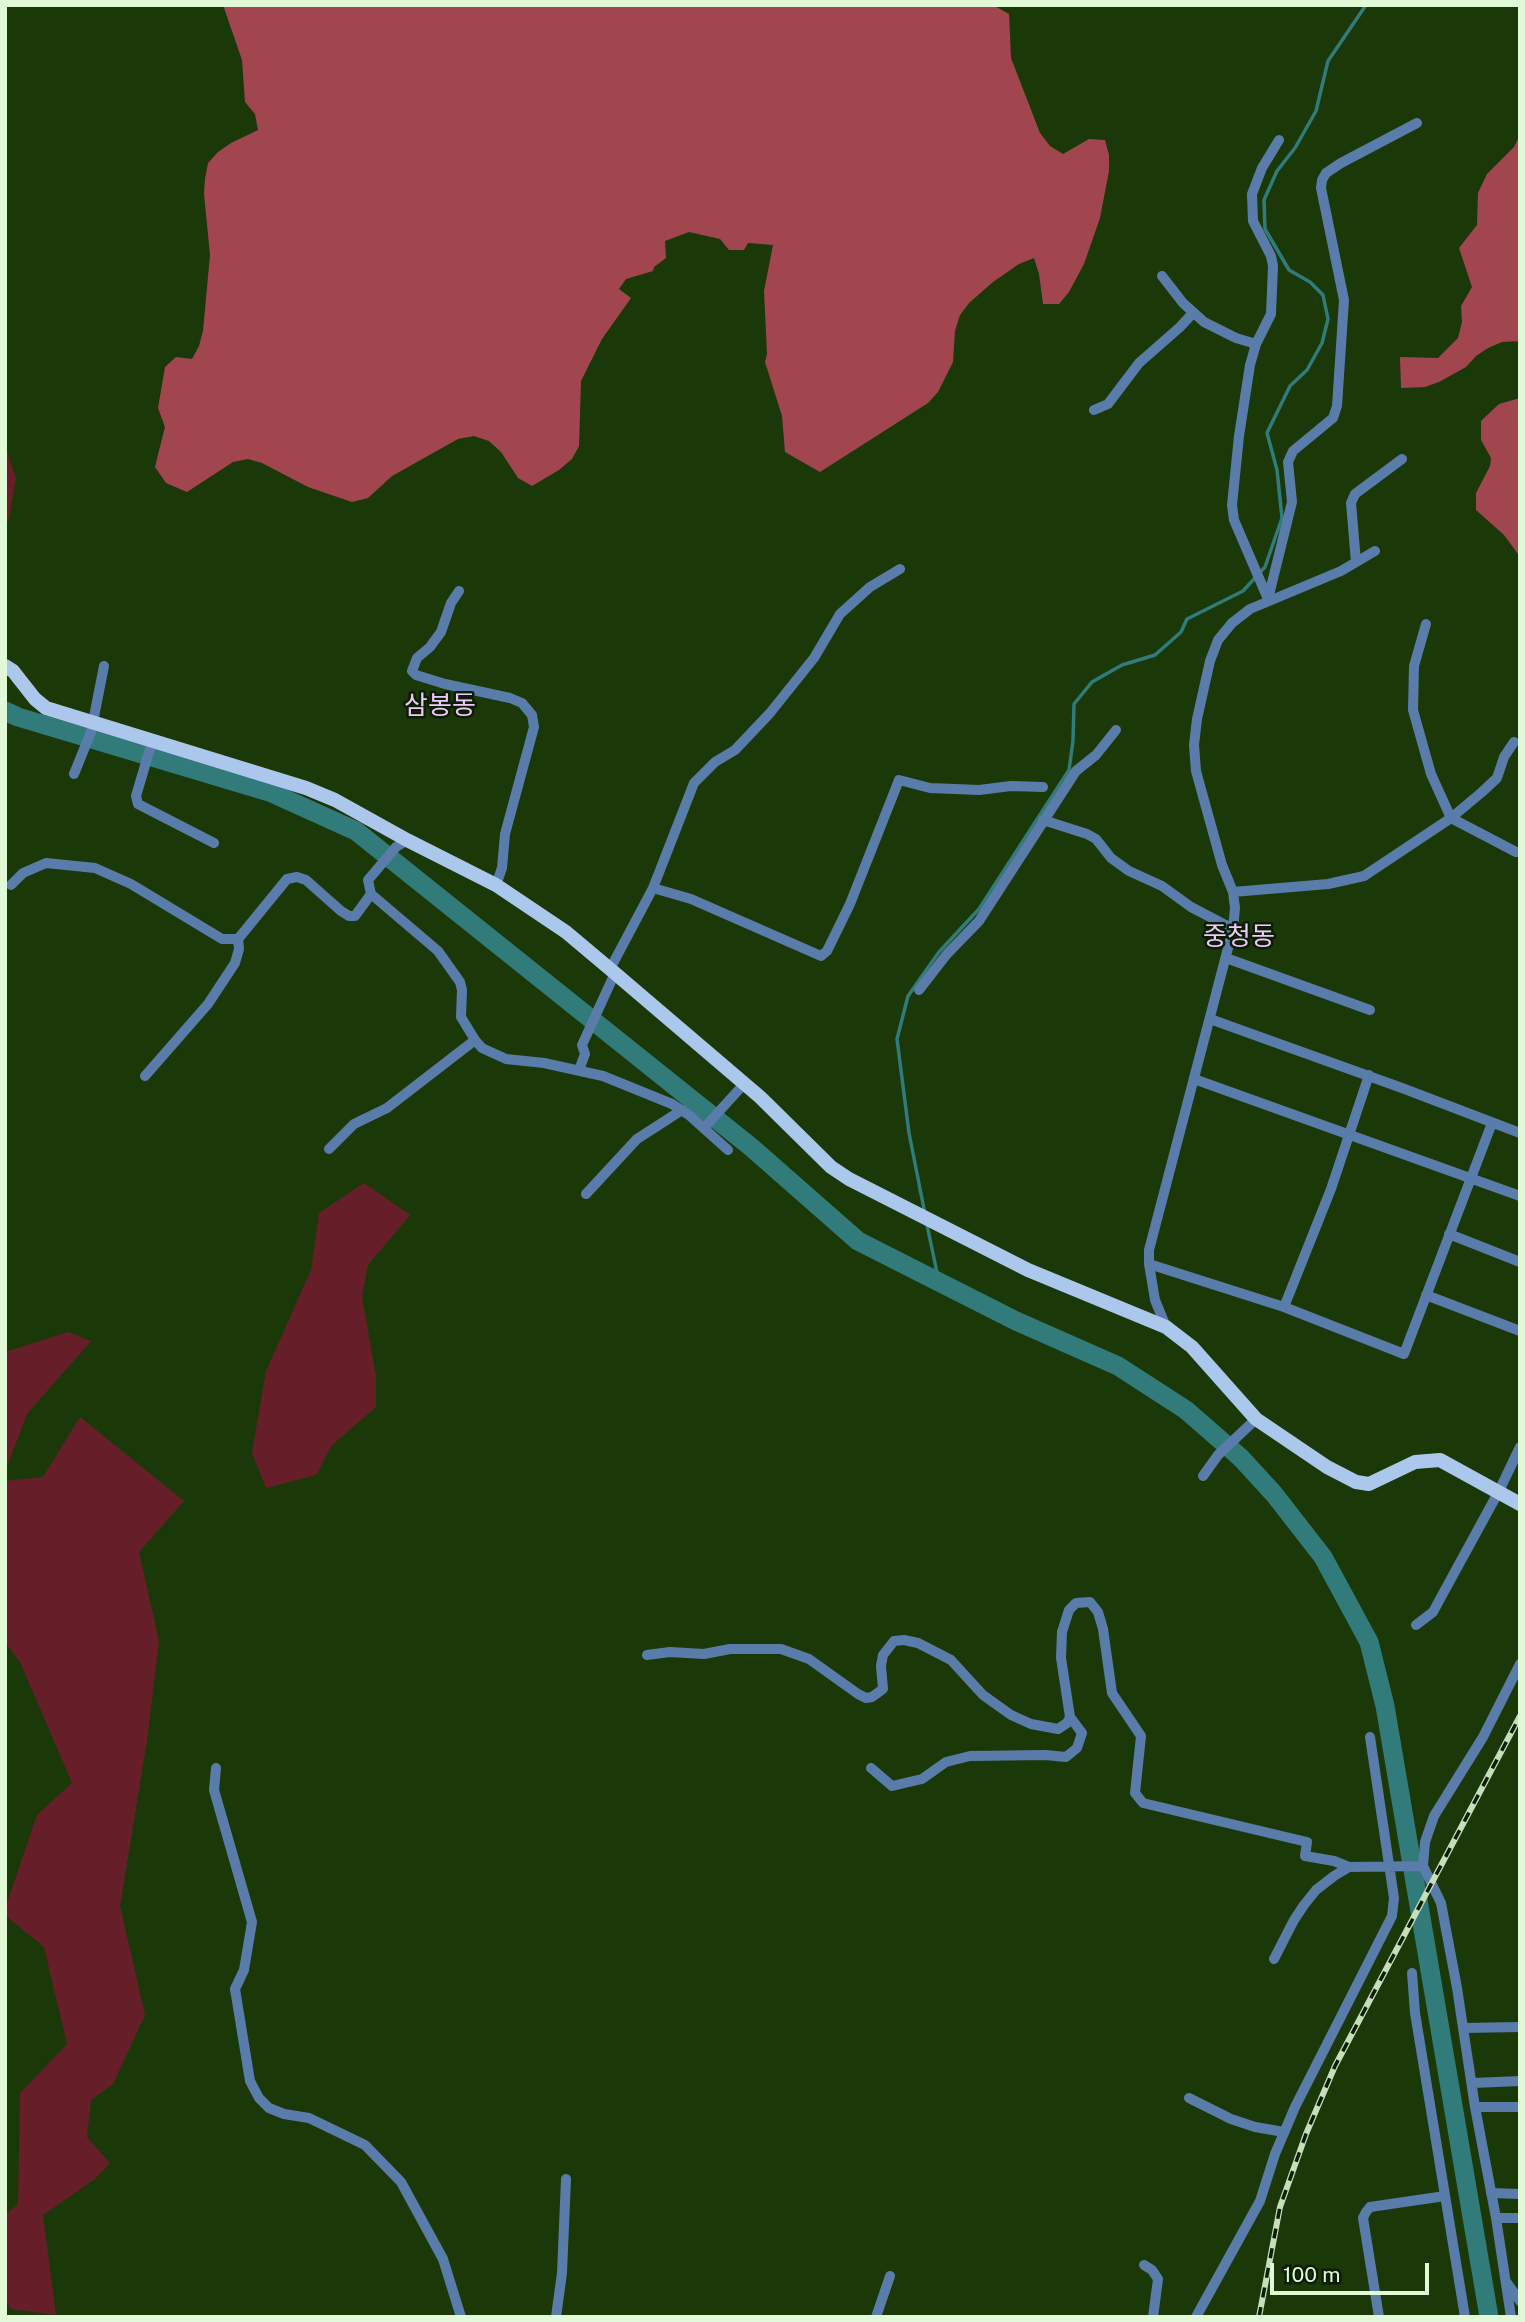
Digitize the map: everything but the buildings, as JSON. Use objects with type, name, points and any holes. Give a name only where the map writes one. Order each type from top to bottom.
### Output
[{"type":"main road","points":[[5,666],[13,671],[35,699],[46,708],[92,727],[306,788],[335,800],[401,844],[496,885],[566,932],[744,1083],[831,1167],[849,1179],[1028,1270],[1166,1327],[1192,1347],[1256,1419],[1326,1466],[1356,1482],[1370,1484],[1415,1462],[1440,1460],[1520,1504]]},
{"type":"street","points":[[1268,599],[1292,502],[1287,462],[1293,451],[1333,418],[1337,406],[1344,300],[1321,188],[1322,180],[1326,173],[1341,163],[1417,123]]},
{"type":"street","points":[[1268,599],[1234,520],[1232,505],[1250,365],[1256,344],[1272,314],[1273,266],[1271,256],[1253,221],[1252,194],[1262,168],[1279,140]]},
{"type":"street","points":[[1162,275],[1193,313],[1204,322],[1236,338],[1256,344]]},
{"type":"street","points":[[1094,410],[1108,404],[1139,363],[1193,313]]},
{"type":"street","points":[[1356,562],[1351,503],[1356,494],[1402,459]]},
{"type":"street","points":[[1166,1327],[1155,1300],[1149,1264],[1153,1229],[1226,958],[1236,908],[1200,792],[1194,745],[1210,661],[1218,640],[1232,623],[1250,609],[1268,599],[1341,571],[1375,551]]},
{"type":"street","points":[[579,1070],[585,1054],[582,1045],[612,971],[653,888],[694,783],[715,762],[735,751],[770,713],[814,658],[840,614],[870,587],[901,569]]},
{"type":"street","points":[[459,591],[441,632],[417,658],[412,671],[416,675],[445,684],[522,703],[532,715],[534,727],[505,834],[502,868],[496,885]]},
{"type":"street","points":[[1426,624],[1414,666],[1413,710],[1430,774],[1451,818],[1520,852]]},
{"type":"street","points":[[74,774],[86,749],[104,666]]},
{"type":"street","points":[[919,989],[947,954],[979,921],[1076,771],[1096,755],[1116,730]]},
{"type":"street","points":[[1233,892],[1328,884],[1364,876],[1451,818],[1497,778],[1504,757],[1514,742]]},
{"type":"street","points":[[152,745],[136,796],[138,804],[214,844]]},
{"type":"street","points":[[653,888],[691,899],[821,956],[827,951],[850,904],[899,780],[921,787],[979,790],[1010,786],[1043,787]]},
{"type":"street","points":[[1043,820],[1096,839],[1111,858],[1129,871],[1162,886],[1233,929]]},
{"type":"street","points":[[401,844],[368,880],[371,894],[438,951],[460,982],[461,1017],[475,1040],[492,1054],[506,1059],[603,1076],[682,1110],[705,1127],[728,1150]]},
{"type":"street","points":[[11,885],[23,873],[46,863],[95,868],[131,884],[222,939],[238,939]]},
{"type":"street","points":[[145,1076],[208,1004],[235,963],[239,948],[238,939],[287,879],[297,877],[306,880],[349,915],[355,916],[371,894]]},
{"type":"street","points":[[1226,958],[1370,1010]]},
{"type":"street","points":[[1210,1019],[1520,1133]]},
{"type":"street","points":[[329,1149],[354,1124],[387,1108],[475,1040]]},
{"type":"street","points":[[1284,1307],[1331,1189],[1368,1076]]},
{"type":"street","points":[[1194,1079],[1520,1196]]},
{"type":"street","points":[[705,1127],[744,1083]]},
{"type":"street","points":[[586,1194],[637,1139],[682,1110]]},
{"type":"street","points":[[1149,1264],[1284,1307],[1404,1354],[1492,1124]]},
{"type":"street","points":[[1449,1234],[1520,1262]]},
{"type":"street","points":[[1426,1295],[1520,1331]]},
{"type":"street","points":[[1203,1476],[1218,1455],[1256,1419]]},
{"type":"street","points":[[1416,1625],[1433,1612],[1520,1447]]},
{"type":"street","points":[[871,1768],[892,1786],[922,1779],[946,1762],[970,1756],[1066,1757],[1077,1748],[1082,1733],[1070,1717],[1061,1658],[1062,1632],[1069,1610],[1082,1601],[1090,1602],[1098,1612],[1112,1693],[1141,1736],[1135,1793],[1143,1803],[1307,1842],[1304,1856],[1334,1861],[1349,1867],[1419,1866]]},
{"type":"street","points":[[647,1656],[670,1652],[704,1654],[730,1649],[781,1649],[809,1659],[866,1698],[883,1689],[883,1655],[894,1641],[904,1640],[918,1643],[951,1660],[983,1695],[1011,1715],[1031,1724],[1058,1729],[1067,1723],[1070,1717]]},
{"type":"street","points":[[1511,2317],[1441,1903],[1419,1866],[1433,1816],[1483,1737],[1520,1664]]},
{"type":"street","points":[[1196,2317],[1260,2201],[1284,2132],[1392,1916],[1392,1866],[1370,1737]]},
{"type":"street","points":[[216,1768],[214,1790],[252,1922],[244,1970],[235,1989],[250,2081],[259,2098],[270,2108],[284,2114],[309,2118],[365,2145],[401,2182],[443,2259],[461,2317]]},
{"type":"street","points":[[1274,1959],[1304,1905],[1317,1890],[1349,1867]]},
{"type":"street","points":[[1412,1973],[1415,2013],[1465,2317]]},
{"type":"street","points":[[1463,2028],[1520,2026]]},
{"type":"street","points":[[1473,2083],[1520,2081]]},
{"type":"street","points":[[1189,2098],[1231,2119],[1284,2132]]},
{"type":"street","points":[[1475,2107],[1520,2107]]},
{"type":"street","points":[[556,2317],[562,2273],[566,2179]]},
{"type":"street","points":[[1491,2193],[1520,2194]]},
{"type":"street","points":[[1379,2317],[1363,2218],[1366,2212],[1370,2207],[1445,2196]]},
{"type":"street","points":[[1496,2218],[1520,2218]]},
{"type":"street","points":[[1143,2265],[1152,2270],[1158,2279],[1153,2317]]},
{"type":"street","points":[[876,2317],[890,2276]]},
{"type":"street","points":[[1505,2282],[1520,2301]]},
{"type":"shaded area","points":[[223,5],[993,5],[1009,14],[1011,58],[1040,133],[1050,146],[1063,154],[1089,139],[1105,140],[1109,171],[1100,218],[1084,264],[1069,292],[1059,304],[1043,304],[1034,258],[1019,264],[993,282],[969,303],[960,315],[955,331],[953,362],[938,392],[928,403],[820,472],[785,452],[782,416],[765,362],[767,354],[764,291],[773,245],[748,243],[744,250],[729,250],[720,239],[689,232],[665,241],[666,258],[654,267],[653,271],[626,279],[619,289],[631,298],[602,339],[581,381],[579,446],[572,459],[532,486],[518,478],[501,452],[489,441],[474,436],[458,439],[392,476],[368,498],[352,502],[308,487],[262,463],[248,459],[233,462],[187,492],[166,483],[155,467],[165,427],[158,408],[165,367],[176,357],[192,359],[203,331],[210,255],[204,194],[208,163],[231,143],[258,130],[255,114],[245,102],[242,60]]},
{"type":"shaded area","points":[[1520,135],[1520,341],[1502,342],[1488,348],[1466,367],[1439,382],[1425,387],[1401,388],[1400,357],[1438,358],[1458,338],[1462,322],[1461,306],[1472,287],[1459,248],[1477,225],[1478,193],[1487,174],[1514,147]]},
{"type":"shaded area","points":[[1520,398],[1520,562],[1518,554],[1504,535],[1476,510],[1476,493],[1490,466],[1491,458],[1481,440],[1481,421],[1499,404]]},
{"type":"shaded area","points":[[5,445],[16,478],[9,519],[5,527]]},
{"type":"shaded area","points":[[364,1183],[410,1215],[368,1265],[362,1297],[376,1376],[376,1407],[332,1445],[316,1475],[266,1488],[252,1453],[266,1371],[311,1270],[319,1213]]},
{"type":"shaded area","points":[[68,1332],[91,1341],[27,1414],[5,1472],[5,1352]]},
{"type":"shaded area","points":[[80,1417],[184,1501],[139,1552],[159,1641],[147,1741],[120,1906],[145,2015],[113,2084],[91,2100],[87,2137],[110,2163],[95,2179],[43,2215],[56,2315],[11,2309],[5,2299],[5,2215],[18,2204],[20,2093],[67,2044],[44,1947],[5,1915],[5,1909],[37,1815],[72,1783],[20,1662],[5,1642],[5,1481],[43,1477]]},
{"type":"waterway","points":[[925,1214],[909,1133],[897,1039],[908,996],[939,952],[979,909],[1069,770],[1074,704],[1092,682],[1122,665],[1155,655],[1181,632],[1187,619],[1243,591],[1265,567],[1282,518],[1277,470],[1267,433],[1290,386],[1307,370],[1322,343],[1328,319],[1323,295],[1310,282],[1289,270],[1265,229],[1264,200],[1277,171],[1295,148],[1316,111],[1328,61],[1366,5]]},
{"type":"waterway","points":[[5,711],[272,793],[356,831],[751,1147],[858,1241],[1016,1321],[1118,1366],[1186,1410],[1241,1458],[1274,1494],[1323,1557],[1369,1642],[1385,1706],[1489,2317]]},
{"type":"waterway","points":[[927,1225],[939,1282]]},
{"type":"railway","points":[[1259,2317],[1280,2207],[1306,2134],[1335,2066],[1520,1716]]},
{"type":"district","name":"삼봉동","points":[[440,706]]},
{"type":"district","name":"중청동","points":[[1239,937]]}]
